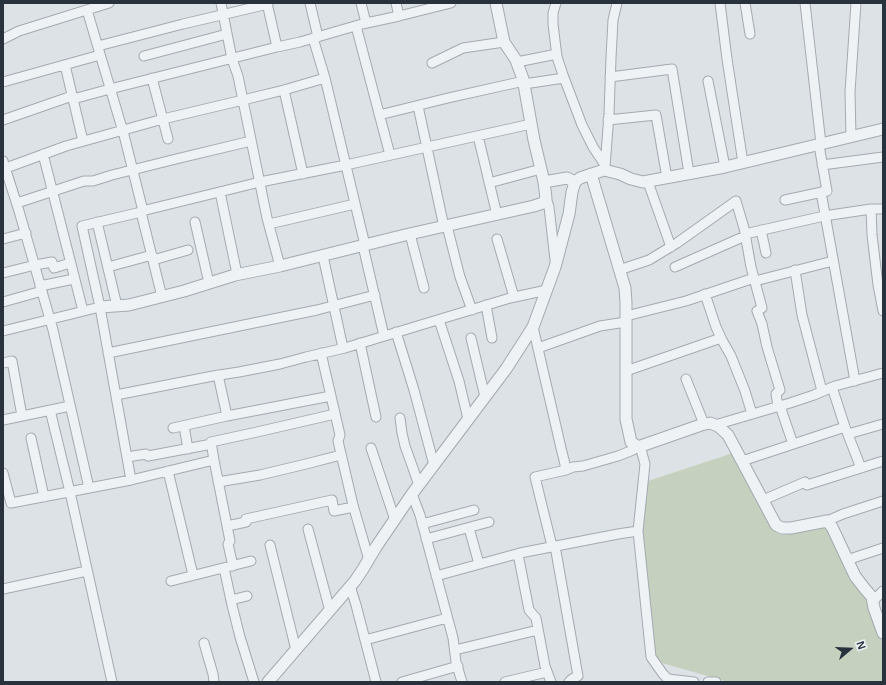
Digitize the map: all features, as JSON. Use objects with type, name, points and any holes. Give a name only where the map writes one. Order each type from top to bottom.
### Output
[{"type":"street","points":[[75,3],[82,11],[99,50],[132,170],[162,297]]},
{"type":"street","points":[[3,39],[19,31],[109,3]]},
{"type":"street","points":[[221,3],[269,224],[280,266]]},
{"type":"street","points":[[310,3],[315,38],[346,165],[384,336]]},
{"type":"street","points":[[361,3],[366,23]]},
{"type":"street","points":[[396,3],[399,16]]},
{"type":"street","points":[[496,3],[504,42],[517,62],[524,83],[534,140],[549,207],[556,265]]},
{"type":"street","points":[[556,3],[553,13],[553,24],[557,54],[564,78],[582,125],[605,168],[631,179],[648,182],[725,167],[883,129]]},
{"type":"street","points":[[605,168],[614,20],[617,3]]},
{"type":"street","points":[[720,3],[743,163]]},
{"type":"street","points":[[745,3],[750,34]]},
{"type":"street","points":[[785,200],[827,191],[822,165],[805,3]]},
{"type":"street","points":[[851,137],[850,92],[856,3]]},
{"type":"street","points":[[3,82],[65,65],[99,50],[183,24],[267,4],[277,47]]},
{"type":"street","points":[[3,120],[73,98],[446,4]]},
{"type":"street","points":[[356,26],[390,155]]},
{"type":"street","points":[[144,56],[228,34]]},
{"type":"street","points":[[432,63],[463,48],[504,42]]},
{"type":"street","points":[[517,62],[557,54]]},
{"type":"street","points":[[65,65],[83,142]]},
{"type":"street","points":[[610,77],[672,69],[689,173]]},
{"type":"street","points":[[152,78],[168,139]]},
{"type":"street","points":[[89,488],[53,330],[17,203],[4,167],[66,146],[163,119],[284,90],[325,78]]},
{"type":"street","points":[[379,115],[524,83],[564,78]]},
{"type":"street","points":[[708,81],[725,167]]},
{"type":"street","points":[[284,90],[303,174]]},
{"type":"street","points":[[418,106],[446,226],[460,277],[472,310]]},
{"type":"street","points":[[608,120],[656,115],[666,178]]},
{"type":"street","points":[[131,480],[100,307],[82,226],[260,182],[346,165],[531,124]]},
{"type":"street","points":[[478,136],[497,215]]},
{"type":"street","points":[[17,203],[84,181],[93,181],[251,141]]},
{"type":"street","points":[[43,154],[82,311]]},
{"type":"street","points":[[822,165],[883,157]]},
{"type":"street","points":[[274,679],[363,569],[412,494],[506,369],[533,327],[547,290],[556,265],[569,214],[574,182],[605,168]]},
{"type":"street","points":[[490,183],[541,169]]},
{"type":"street","points":[[591,174],[625,288],[626,419],[631,442],[639,446],[645,464],[638,531],[651,658],[664,679],[694,682]]},
{"type":"street","points":[[544,182],[567,178],[574,182]]},
{"type":"street","points":[[648,182],[671,247]]},
{"type":"street","points":[[220,192],[237,274]]},
{"type":"street","points":[[821,192],[824,216],[855,380]]},
{"type":"street","points":[[3,331],[100,307],[129,305],[184,291],[237,274],[280,266],[410,234],[540,205],[544,203],[546,198]]},
{"type":"street","points":[[619,270],[649,260],[671,247],[736,201],[762,308],[757,311],[780,390],[776,394],[793,444]]},
{"type":"street","points":[[269,224],[355,204]]},
{"type":"street","points":[[675,267],[745,235],[761,230],[824,216],[883,208]]},
{"type":"street","points":[[870,209],[878,286],[883,311]]},
{"type":"street","points":[[97,222],[117,306]]},
{"type":"street","points":[[195,222],[209,283]]},
{"type":"street","points":[[761,230],[766,253]]},
{"type":"street","points":[[3,238],[26,233]]},
{"type":"street","points":[[410,234],[424,288]]},
{"type":"street","points":[[497,239],[514,297]]},
{"type":"street","points":[[108,267],[188,250]]},
{"type":"street","points":[[323,256],[343,348]]},
{"type":"street","points":[[538,348],[600,326],[754,279],[833,261]]},
{"type":"street","points":[[3,273],[52,262],[54,268],[70,263]]},
{"type":"street","points":[[795,270],[802,315],[822,391]]},
{"type":"street","points":[[3,302],[74,279]]},
{"type":"street","points":[[116,395],[280,364],[343,348],[514,297],[547,290]]},
{"type":"street","points":[[705,294],[721,338],[731,356],[745,391],[752,414]]},
{"type":"street","points":[[108,353],[334,306],[375,296]]},
{"type":"street","points":[[486,306],[492,338]]},
{"type":"street","points":[[439,320],[459,381],[468,419]]},
{"type":"street","points":[[533,327],[566,470]]},
{"type":"street","points":[[396,332],[414,390],[434,465]]},
{"type":"street","points":[[471,338],[485,397]]},
{"type":"street","points":[[626,371],[721,338]]},
{"type":"street","points":[[360,343],[376,417]]},
{"type":"street","points":[[321,353],[340,435],[338,441],[353,507],[369,560]]},
{"type":"street","points":[[3,363],[12,362],[22,416]]},
{"type":"street","points":[[569,682],[578,676],[553,546],[536,477],[618,456],[639,446],[709,424],[752,414],[832,387],[883,373]]},
{"type":"street","points":[[218,375],[227,416]]},
{"type":"street","points":[[686,379],[709,424]]},
{"type":"street","points":[[832,387],[861,468]]},
{"type":"street","points":[[173,428],[331,396]]},
{"type":"street","points":[[3,420],[70,406]]},
{"type":"street","points":[[50,410],[70,492],[112,682]]},
{"type":"street","points":[[127,457],[146,454],[148,456],[212,444],[211,442],[335,414]]},
{"type":"street","points":[[400,418],[405,446],[419,485]]},
{"type":"street","points":[[709,424],[718,426],[728,435],[776,525],[782,528],[791,528],[827,521],[843,514],[883,501]]},
{"type":"street","points":[[742,461],[793,444],[883,424]]},
{"type":"street","points":[[184,426],[188,448]]},
{"type":"street","points":[[31,438],[44,497]]},
{"type":"street","points":[[212,444],[230,541],[228,544],[228,567],[231,600],[242,644],[254,682]]},
{"type":"street","points":[[371,448],[395,520]]},
{"type":"street","points":[[218,482],[260,475],[341,454]]},
{"type":"street","points":[[3,473],[11,503],[131,480],[214,460]]},
{"type":"street","points":[[763,500],[805,482],[807,486],[883,461]]},
{"type":"street","points":[[168,471],[193,575]]},
{"type":"street","points":[[412,494],[422,524],[453,638],[462,682]]},
{"type":"street","points":[[227,526],[246,522],[246,519],[332,500],[334,511],[353,507]]},
{"type":"street","points":[[422,524],[474,510]]},
{"type":"street","points":[[827,521],[832,527],[855,576],[872,597],[874,608],[883,633]]},
{"type":"street","points":[[426,539],[489,522]]},
{"type":"street","points":[[469,528],[479,564]]},
{"type":"street","points":[[308,529],[330,611]]},
{"type":"street","points":[[436,576],[553,546],[638,531]]},
{"type":"street","points":[[270,545],[296,650]]},
{"type":"street","points":[[847,560],[883,548]]},
{"type":"street","points":[[518,554],[529,610],[536,618],[545,666],[551,682]]},
{"type":"street","points":[[171,580],[251,561]]},
{"type":"street","points":[[3,589],[87,572]]},
{"type":"street","points":[[350,586],[376,682]]},
{"type":"street","points":[[873,600],[883,591]]},
{"type":"street","points":[[231,600],[247,596]]},
{"type":"street","points":[[365,640],[447,618]]},
{"type":"street","points":[[455,650],[538,630]]},
{"type":"street","points":[[204,643],[214,682]]},
{"type":"street","points":[[402,682],[458,666]]},
{"type":"street","points":[[505,682],[547,672]]},
{"type":"street","points":[[708,682],[716,682]]},
{"type":"green space","points":[[733,453],[778,534],[783,535],[826,527],[868,601],[883,645],[883,682],[725,682],[662,663],[653,652],[642,527],[645,482]]}]
